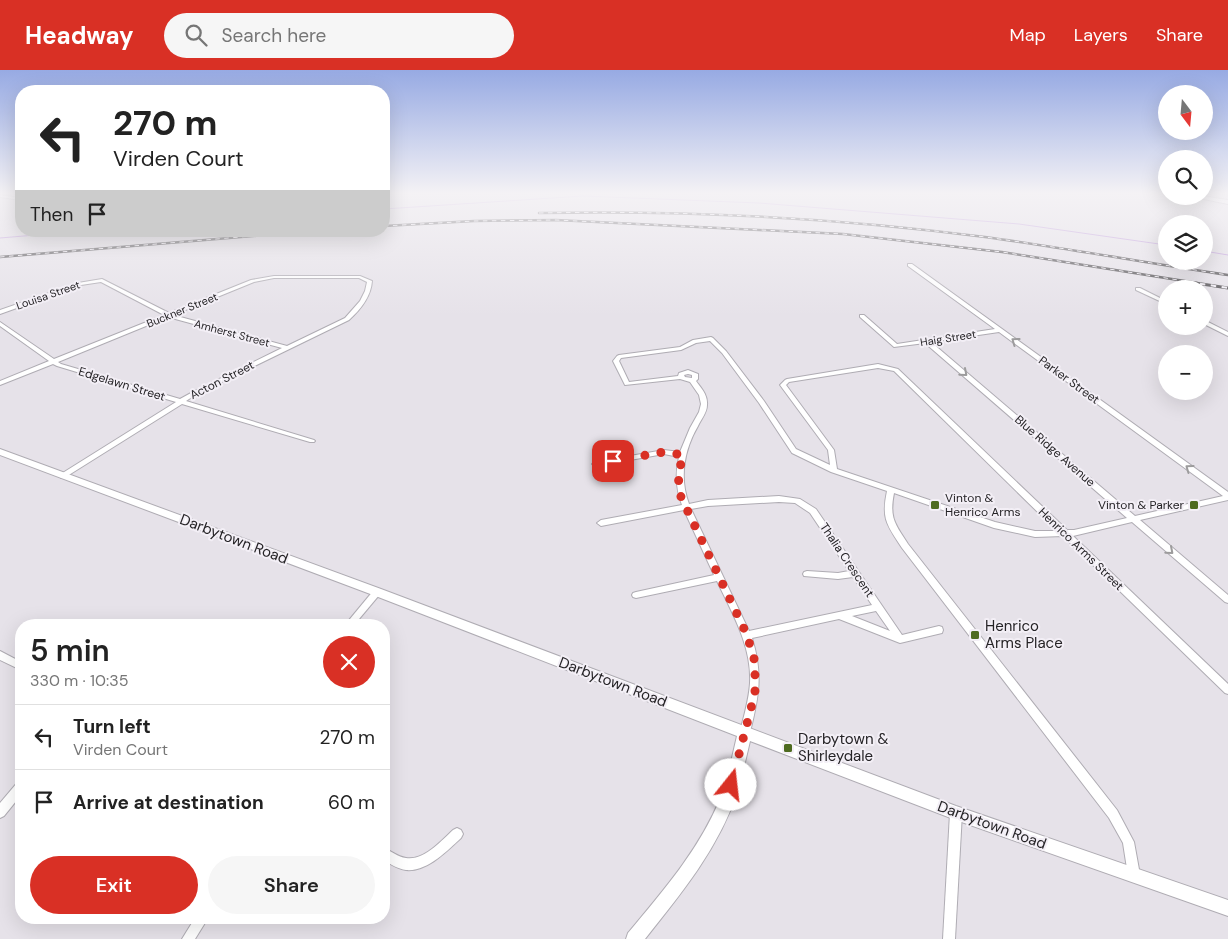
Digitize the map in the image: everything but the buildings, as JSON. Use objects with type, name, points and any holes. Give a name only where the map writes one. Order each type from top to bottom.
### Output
[{"type":"main road","name":"Darbytown Road","points":[[0,452],[377,592],[956,813],[1228,908]]},
{"type":"main road","points":[[642,936],[709,840],[726,802],[745,732]]},
{"type":"street","name":"Parker Street","points":[[910,265],[1228,497]]},
{"type":"street","name":"Buckner Street","points":[[0,383],[263,278],[360,277],[370,281]]},
{"type":"street","name":"Louisa Street","points":[[0,312],[97,280]]},
{"type":"street","name":"Amherst Street","points":[[97,280],[106,281],[168,316],[288,348]]},
{"type":"street","name":"Acton Street","points":[[64,476],[180,402],[352,316],[362,300],[370,281]]},
{"type":"street","points":[[1138,289],[1158,299]]},
{"type":"street","name":"Haig Street","points":[[862,316],[896,346],[1001,330]]},
{"type":"street","name":"Edgelawn Street","points":[[0,324],[53,361],[180,402],[312,441]]},
{"type":"street","points":[[1213,326],[1228,334]]},
{"type":"street","points":[[745,732],[755,693],[755,662],[747,635],[686,507],[678,482],[679,466],[693,428],[702,415],[704,397],[692,380],[696,376],[692,373],[627,384],[616,361],[619,357],[682,348],[695,341],[711,340],[724,352],[762,402],[794,451],[833,469],[1004,528],[1035,534],[1066,534],[1228,497]]},
{"type":"street","name":"Blue Ridge Avenue","points":[[928,342],[1228,600]]},
{"type":"street","name":"Henrico Arms Street","points":[[833,469],[831,450],[783,385],[787,381],[878,366],[890,367],[896,370],[1228,690]]},
{"type":"street","points":[[596,464],[664,452],[683,455]]},
{"type":"street","points":[[891,490],[886,511],[889,522],[905,546],[1113,814],[1128,842],[1134,875]]},
{"type":"street","name":"Thalia Crescent","points":[[601,523],[708,503],[779,499],[803,504],[813,511],[878,607],[747,635]]},
{"type":"street","points":[[807,574],[838,576],[856,573]]},
{"type":"street","points":[[636,595],[719,577]]},
{"type":"street","points":[[355,619],[377,592]]},
{"type":"street","points":[[878,607],[900,639]]},
{"type":"street","points":[[839,615],[900,639],[939,630]]},
{"type":"street","points":[[0,655],[15,663]]},
{"type":"street","points":[[0,812],[15,794]]},
{"type":"street","points":[[949,939],[956,813]]},
{"type":"street","points":[[390,857],[407,864],[418,862],[431,855],[457,834]]},
{"type":"street","points":[[188,939],[198,924]]},
{"type":"waterway","points":[[1093,235],[1158,244]]},
{"type":"waterway","points":[[0,238],[15,237]]},
{"type":"waterway","points":[[1213,252],[1228,255]]},
{"type":"railway","points":[[848,235],[1002,252],[1178,280]]},
{"type":"railway","points":[[965,235],[1228,275]]},
{"type":"railway","points":[[0,257],[241,237]]},
{"type":"railway","points":[[1213,286],[1228,288]]},
{"type":"place","name":"Vinton & Henrico Arms","points":[[935,505]]},
{"type":"place","name":"Vinton & Parker","points":[[1194,505]]},
{"type":"place","name":"Henrico Arms Place","points":[[975,635]]},
{"type":"place","name":"Darbytown & Shirleydale","points":[[788,748]]},
{"type":"route","points":[[613,461],[664,452],[683,455],[678,476],[681,497],[747,635],[755,662],[755,693],[731,785]]}]
